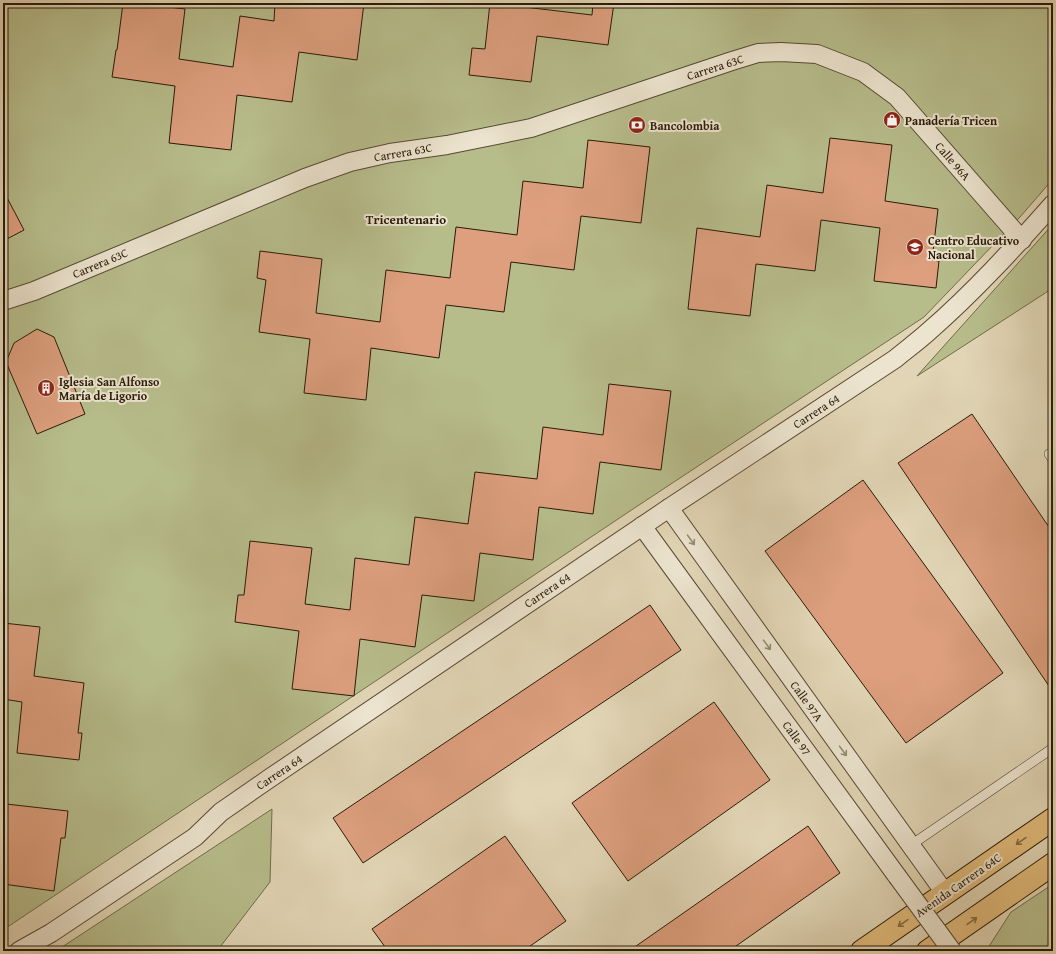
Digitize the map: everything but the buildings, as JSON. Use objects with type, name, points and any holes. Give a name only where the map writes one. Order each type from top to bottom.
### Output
[{"type":"main road","name":"Avenida Carrera 64C","points":[[862,951],[1053,819]]},
{"type":"main road","points":[[928,951],[1053,864]]},
{"type":"street","name":"Carrera 63C","points":[[3,302],[34,292],[305,178],[350,162],[390,153],[531,128],[758,53],[781,52],[817,54]]},
{"type":"street","name":"Calle 96A","points":[[817,54],[863,72],[897,97],[1022,240]]},
{"type":"street","name":"Carrera 64","points":[[19,951],[51,933],[195,837],[221,812],[270,778],[642,526],[895,359],[928,332],[963,299],[1022,240],[1053,204]]},
{"type":"street","name":"Calle 97A","points":[[669,508],[946,893]]},
{"type":"street","name":"Calle 97","points":[[642,526],[952,951]]},
{"type":"lane","points":[[911,845],[1053,748]]},
{"type":"green space","points":[[3,3],[1053,3],[1053,179],[1020,217],[924,317],[633,509],[3,930]]},
{"type":"green space","points":[[1053,224],[1053,288],[917,376]]},
{"type":"green space","points":[[272,809],[270,882],[217,951],[56,951]]},
{"type":"green space","points":[[1053,884],[1053,951],[986,951],[1011,912]]},
{"type":"place","name":"Panadería Tricen","points":[[892,120]]},
{"type":"place","name":"Bancolombia","points":[[637,125]]},
{"type":"place","name":"Centro Educativo Nacional","points":[[915,247]]},
{"type":"place","name":"Iglesia San Alfonso María de Ligorio","points":[[46,388]]},
{"type":"district","name":"Tricentenario","points":[[406,219]]}]
